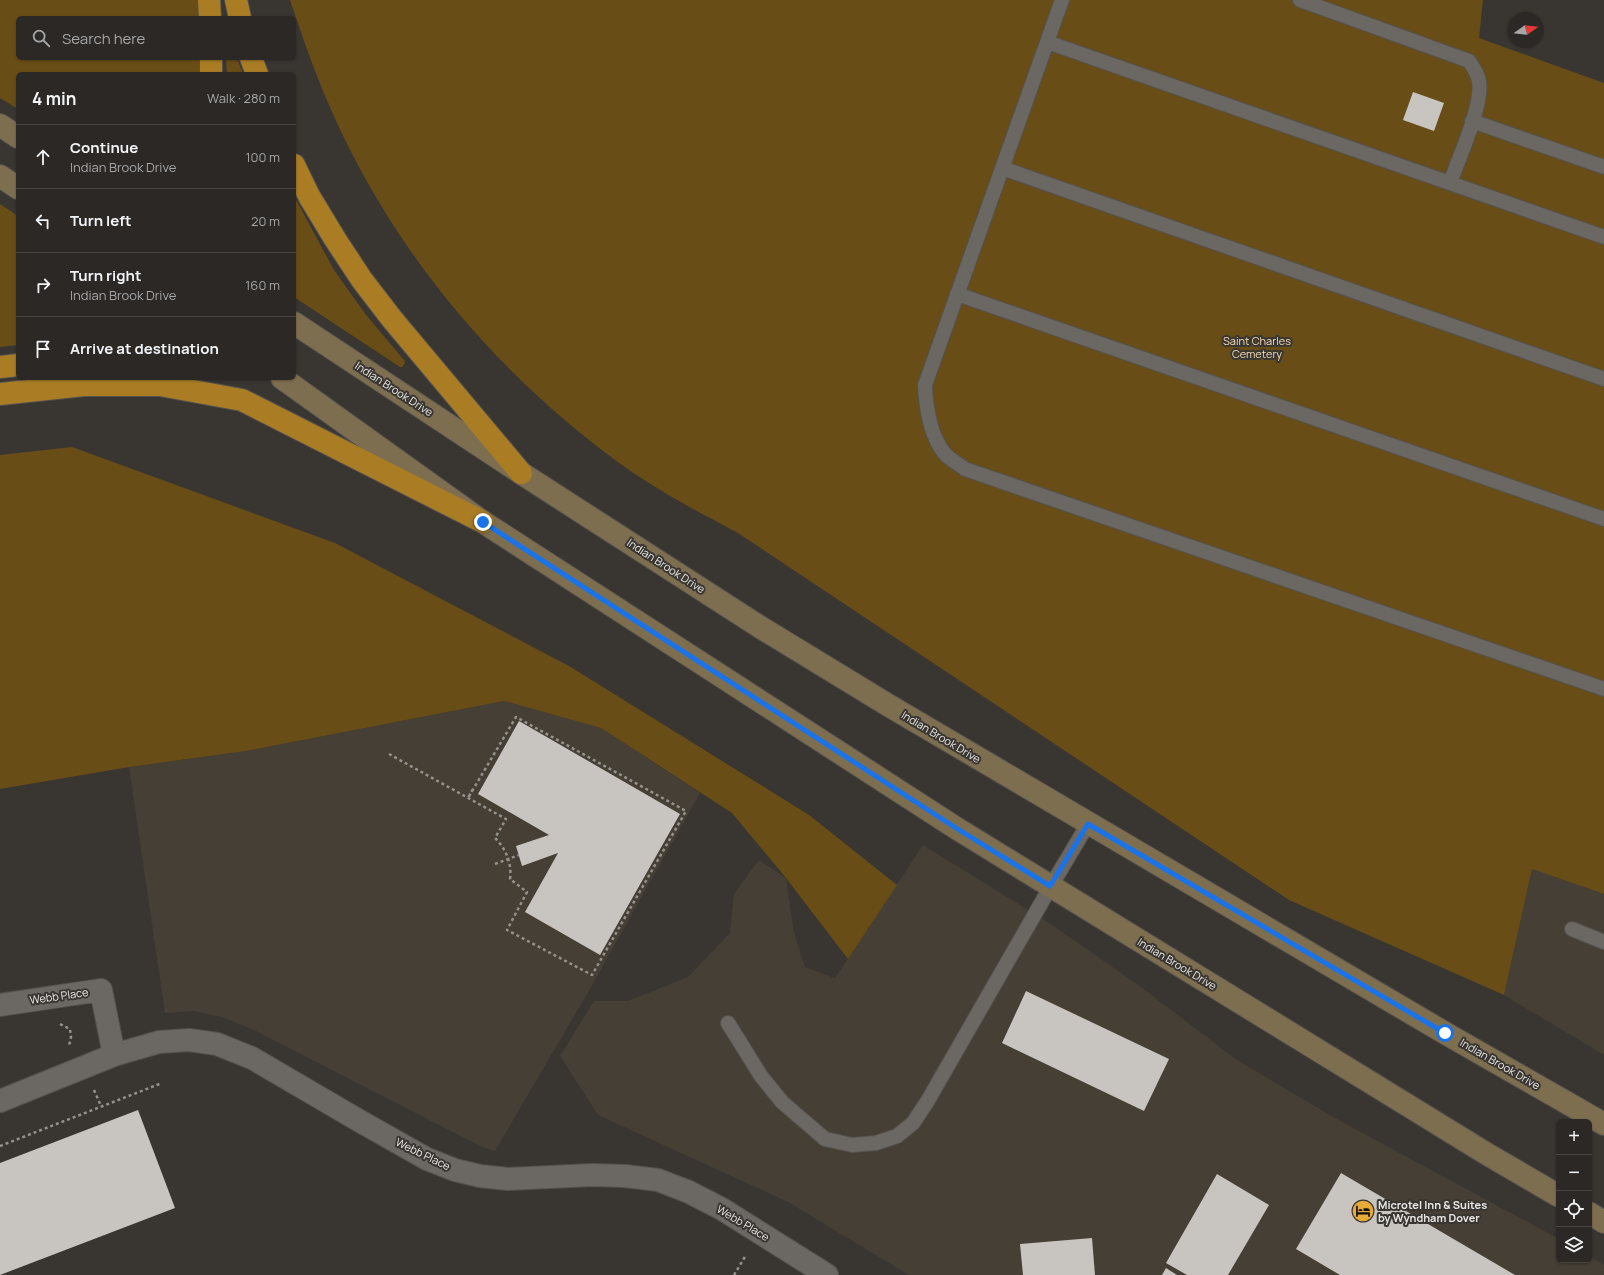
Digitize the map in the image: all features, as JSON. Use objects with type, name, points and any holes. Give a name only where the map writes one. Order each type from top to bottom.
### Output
[{"type":"highway","points":[[209,0],[210,16]]},
{"type":"highway","points":[[236,0],[240,16]]},
{"type":"highway","points":[[211,60],[211,72]]},
{"type":"highway","points":[[252,60],[256,72]]},
{"type":"highway","points":[[296,169],[309,196],[334,239],[362,280],[392,319],[521,473]]},
{"type":"highway","points":[[0,367],[16,365]]},
{"type":"highway","points":[[0,394],[84,385],[160,385],[242,400],[483,522]]},
{"type":"main road","points":[[0,125],[16,136]]},
{"type":"main road","points":[[0,176],[16,187]]},
{"type":"main road","name":"Indian Brook Drive","points":[[296,324],[521,473],[760,627],[895,710],[1445,1033],[1604,1124]]},
{"type":"main road","name":"Indian Brook Drive","points":[[285,380],[483,522],[956,828],[1487,1154],[1556,1194]]},
{"type":"main road","points":[[1592,1215],[1604,1222]]},
{"type":"street","name":"Webb Place","points":[[0,1005],[101,990],[114,1055]]},
{"type":"street","name":"Webb Place","points":[[0,1101],[114,1055],[159,1042],[189,1040],[217,1044],[252,1058],[413,1151],[455,1170],[480,1176],[508,1179],[592,1175],[625,1176],[658,1180],[689,1192],[722,1209],[827,1275]]},
{"type":"lane","points":[[1062,0],[924,385],[926,406],[933,432],[945,454],[965,468],[1604,689]]},
{"type":"lane","points":[[1300,0],[1469,62],[1479,79],[1480,94],[1450,183]]},
{"type":"lane","points":[[1047,42],[1604,237]]},
{"type":"lane","points":[[1472,121],[1604,167]]},
{"type":"lane","points":[[1002,168],[1604,379]]},
{"type":"lane","points":[[957,294],[1604,519]]},
{"type":"lane","points":[[728,1023],[761,1076],[782,1102],[825,1139],[852,1145],[876,1143],[896,1136],[913,1123],[927,1102],[1050,886],[1088,824]]},
{"type":"lane","points":[[1572,929],[1604,942]]},
{"type":"path","points":[[389,754],[468,798],[506,819],[494,838],[502,845],[509,860],[511,870],[510,879],[527,892],[507,930],[592,975],[686,811],[516,717],[468,798]]},
{"type":"path","points":[[468,798],[473,789]]},
{"type":"path","points":[[495,864],[519,855]]},
{"type":"path","points":[[56,1023],[70,1029],[71,1037],[68,1047],[64,1050]]},
{"type":"path","points":[[0,1146],[162,1083]]},
{"type":"shaded area","points":[[504,701],[601,728],[700,793],[587,994],[495,1151],[482,1147],[250,1028],[221,1017],[193,1011],[165,1013],[129,767],[246,751]]},
{"type":"shaded area","points":[[923,845],[1049,923],[1137,984],[1237,1060],[1333,1117],[1556,1237],[1556,1263],[1592,1263],[1592,1258],[1604,1265],[1604,1275],[909,1275],[788,1202],[598,1115],[560,1056],[594,1001],[628,1001],[688,977],[730,933],[734,894],[759,860],[786,878],[794,933],[805,967],[835,978]]},
{"type":"shaded area","points":[[1532,869],[1604,894],[1604,1055],[1504,995]]},
{"type":"green space","points":[[0,0],[199,0],[199,16],[16,16],[16,60],[200,60],[200,72],[16,72],[16,108],[0,98]]},
{"type":"green space","name":"Saint Charles Cemetery","points":[[290,0],[1483,0],[1479,38],[1604,83],[1604,894],[1532,869],[1504,995],[1289,900],[738,533],[671,496],[632,472],[584,436],[538,396],[495,354],[455,309],[418,262],[385,212],[355,159],[329,105],[308,53]]},
{"type":"green space","points":[[226,60],[238,60],[242,72],[227,72]]},
{"type":"green space","points":[[296,200],[334,270],[366,315],[404,360],[405,363],[402,367],[296,298]]},
{"type":"green space","points":[[0,204],[16,215],[16,345],[0,347]]},
{"type":"green space","points":[[72,447],[335,543],[569,666],[809,815],[897,885],[848,959],[786,878],[732,813],[601,728],[504,701],[246,751],[129,767],[0,789],[0,455]]},
{"type":"building","points":[[1413,92],[1444,103],[1434,131],[1403,120]]},
{"type":"building","points":[[519,721],[680,814],[600,955],[525,912],[558,853],[522,866],[516,846],[549,835],[478,794]]},
{"type":"building","points":[[1026,991],[1169,1059],[1144,1111],[1002,1043]]},
{"type":"building","points":[[138,1110],[175,1208],[0,1275],[0,1163]]},
{"type":"building","name":"Microtel Inn & Suites by Wyndham Dover","points":[[1341,1173],[1515,1275],[1340,1275],[1296,1249]]},
{"type":"building","points":[[1217,1174],[1269,1205],[1228,1275],[1187,1275],[1166,1263]]},
{"type":"building","points":[[1092,1238],[1095,1275],[1023,1275],[1020,1244]]},
{"type":"building","points":[[1166,1268],[1177,1275],[1162,1275]]},
{"type":"place","name":"Microtel Inn & Suites by Wyndham Dover","points":[[1363,1211]]},
{"type":"route","points":[[483,522],[956,828],[1050,886],[1088,824],[1445,1033]]}]
